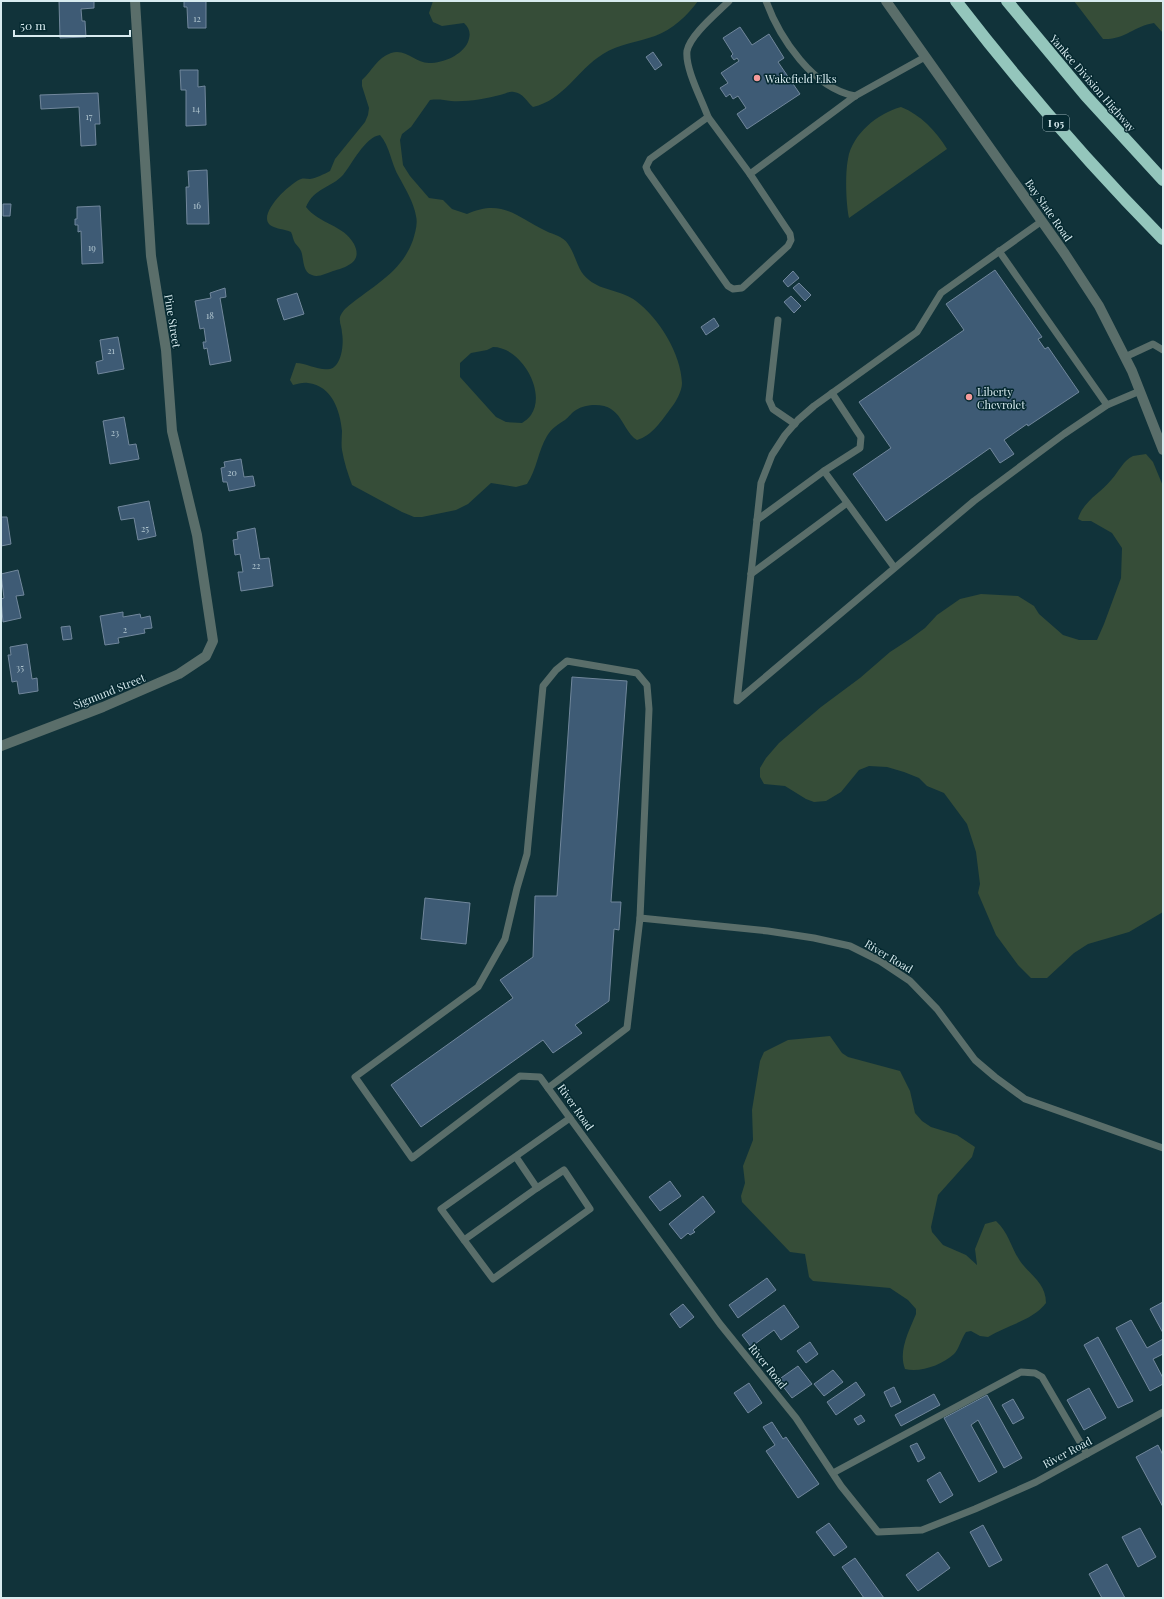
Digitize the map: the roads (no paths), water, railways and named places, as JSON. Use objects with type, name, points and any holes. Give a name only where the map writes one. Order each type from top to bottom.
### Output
[{"type":"highway","name":"I 95","points":[[956,1],[1023,86],[1076,148],[1163,239]]},
{"type":"highway","name":"Yankee Division Highway","points":[[1007,1],[1086,96],[1163,180]]},
{"type":"street","name":"Pine Street","points":[[134,1],[140,70],[151,256],[166,350],[172,431],[197,535],[213,641]]},
{"type":"street","name":"Bay State Road","points":[[886,1],[1042,221],[1099,306],[1125,357],[1163,450]]},
{"type":"street","name":"Sigmund Street","points":[[1,746],[103,707],[179,674],[206,656],[213,641]]},
{"type":"lane","points":[[708,117],[650,159],[646,167],[728,286],[734,290],[742,288],[788,246],[791,240],[790,234],[750,174],[708,117],[691,74],[687,51],[698,32],[729,1]]},
{"type":"lane","points":[[766,1],[777,24],[808,69],[834,90],[855,96]]},
{"type":"lane","points":[[750,174],[855,96],[925,57]]},
{"type":"lane","points":[[1042,221],[939,294],[917,332],[814,406],[785,435],[764,472],[761,483],[736,701],[974,501],[1064,434],[1108,405],[1140,391]]},
{"type":"lane","points":[[999,251],[1108,405]]},
{"type":"lane","points":[[778,320],[769,403],[773,409],[795,424]]},
{"type":"lane","points":[[1125,357],[1153,344],[1163,350]]},
{"type":"lane","points":[[757,520],[824,471],[858,450],[861,444],[860,435],[832,393]]},
{"type":"lane","points":[[824,471],[894,567]]},
{"type":"lane","points":[[751,574],[847,504]]},
{"type":"lane","points":[[548,1088],[540,1077],[520,1076],[412,1158],[380,1115],[355,1077],[478,987],[490,969],[505,940],[517,888],[527,854],[543,686],[556,670],[568,661],[637,673],[647,685],[649,708],[640,918]]},
{"type":"lane","name":"River Road","points":[[1163,1148],[1025,1099],[995,1078],[975,1060],[937,1009],[910,981],[880,961],[850,946],[814,938],[768,931],[640,918],[627,1028],[548,1088],[720,1324],[796,1418],[833,1473],[878,1532],[922,1530],[975,1509],[1036,1482],[1163,1412]]},
{"type":"lane","points":[[464,1240],[564,1170],[590,1209],[493,1279],[464,1240],[442,1209],[570,1118]]},
{"type":"lane","points":[[516,1157],[537,1188]]},
{"type":"lane","points":[[833,1473],[1021,1372],[1035,1373],[1042,1377],[1087,1454]]},
{"type":"place","name":"Wakefield Elks","points":[[757,78]]},
{"type":"place","name":"Liberty Chevrolet","points":[[969,397]]}]
